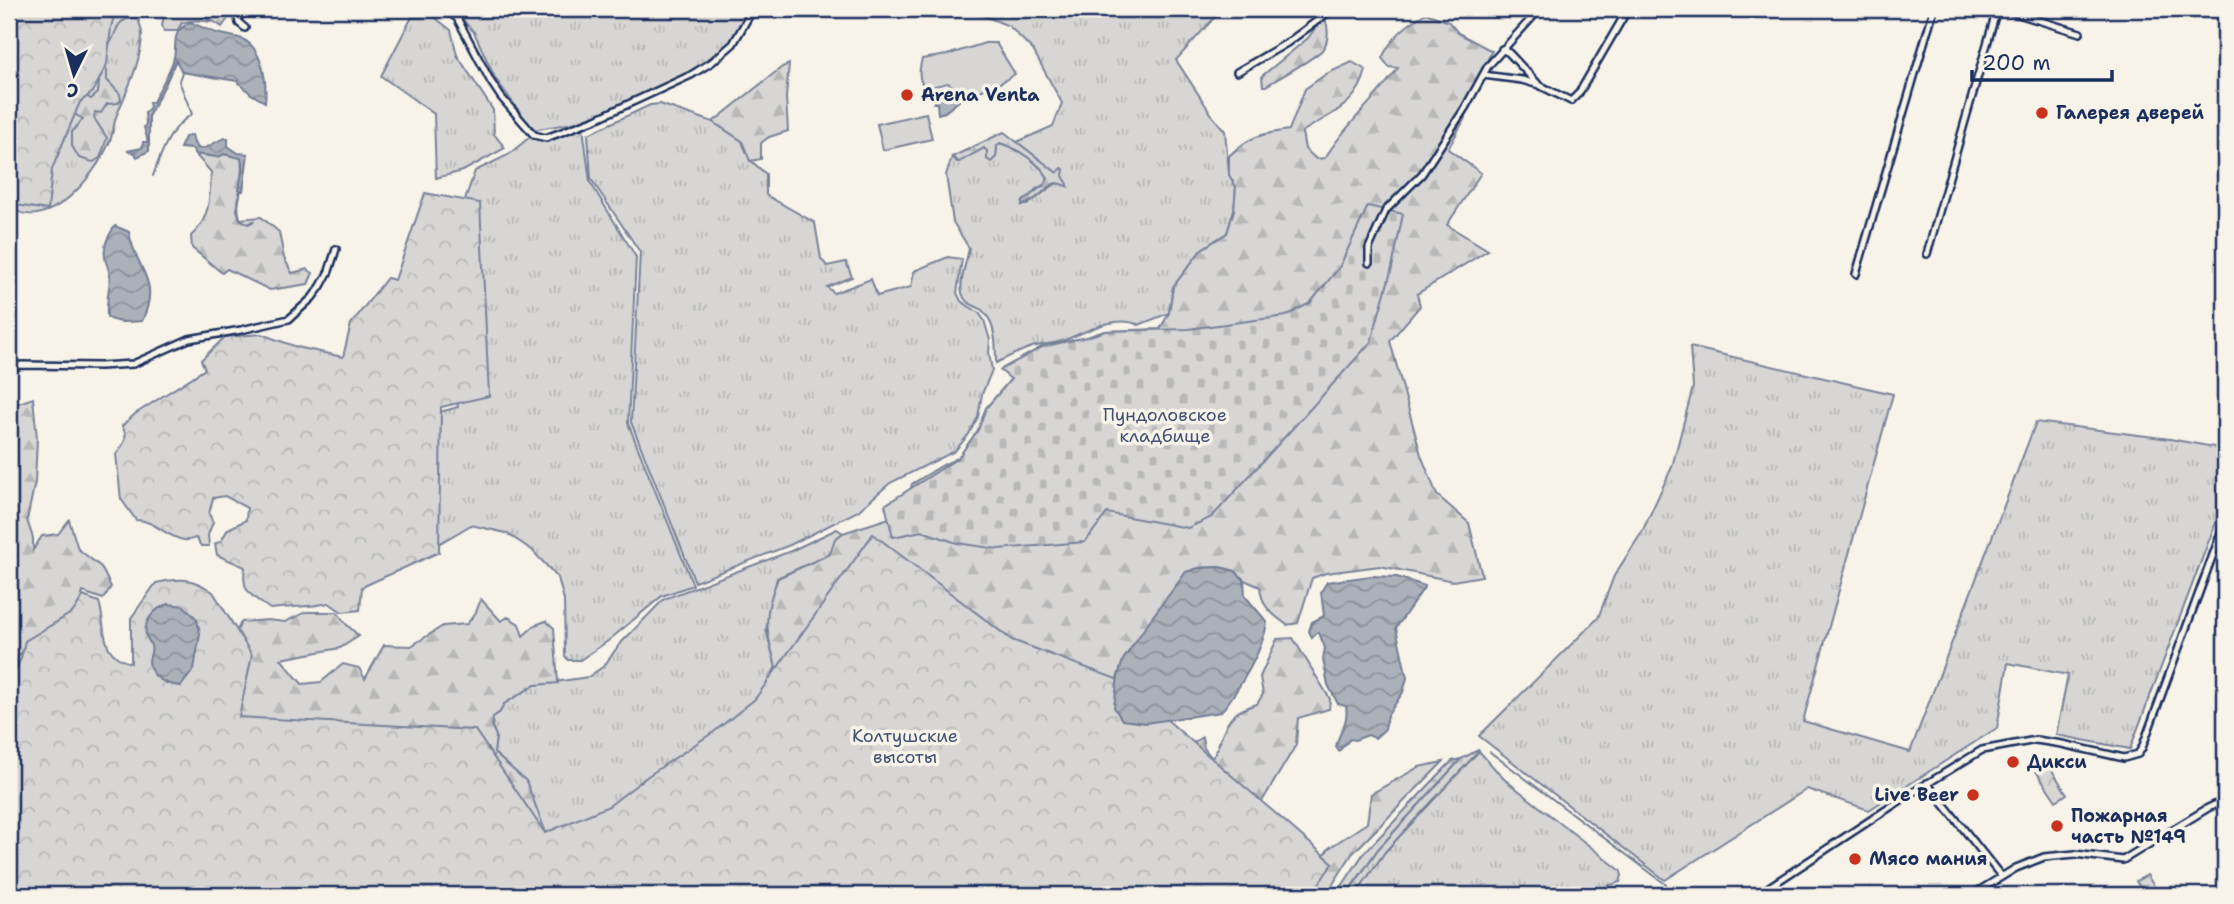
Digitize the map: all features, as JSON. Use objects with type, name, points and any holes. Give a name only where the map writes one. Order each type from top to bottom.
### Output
[{"type":"street","points":[[245,28],[238,18],[247,9]]},
{"type":"street","points":[[444,9],[457,18],[491,82],[502,97],[534,135],[546,138],[596,119],[691,75],[733,44],[753,9]]},
{"type":"street","points":[[1237,72],[1287,43],[1332,9]]},
{"type":"street","points":[[1369,263],[1369,248],[1386,210],[1422,174],[1483,75],[1502,49],[1540,9]]},
{"type":"street","points":[[1483,75],[1539,85],[1571,101],[1579,93],[1628,9]]},
{"type":"street","points":[[1856,274],[1934,9]]},
{"type":"street","points":[[1927,254],[1997,9]]},
{"type":"street","points":[[2002,9],[2080,33]]},
{"type":"street","points":[[1502,49],[1509,52],[1539,85]]},
{"type":"street","points":[[9,369],[21,365],[133,364],[189,338],[289,319],[321,286],[336,249]]},
{"type":"street","points":[[1757,895],[1972,754],[1996,746],[2048,741],[2124,758],[2138,754],[2225,522]]},
{"type":"street","points":[[1927,783],[2001,876]]},
{"type":"street","points":[[1972,895],[2031,861],[2054,855],[2094,855],[2123,860],[2225,800]]},
{"type":"green space","points":[[9,9],[134,9],[142,32],[137,65],[116,116],[111,139],[102,156],[93,171],[68,198],[54,208],[39,213],[24,214],[9,207]]},
{"type":"green space","points":[[9,9],[116,9],[107,64],[93,92],[80,102],[52,169],[48,210],[9,204]]},
{"type":"green space","points":[[110,9],[134,9],[136,18],[122,22],[110,43],[105,40],[101,44],[105,57],[101,62],[107,70],[107,80],[120,94],[121,100],[107,104],[101,113],[95,112],[94,118],[107,138],[100,158],[93,162],[79,158],[72,146],[72,132],[83,119],[76,115],[70,106],[75,95],[82,94],[91,99],[98,93],[100,72],[92,51],[95,40],[92,30],[104,12]]},
{"type":"green space","points":[[185,9],[196,9],[212,22],[190,21],[182,23],[178,31],[164,31],[164,16],[170,13],[177,15]]},
{"type":"green space","points":[[203,9],[243,9],[232,13],[222,27],[210,19]]},
{"type":"green space","points":[[453,9],[752,9],[732,41],[689,73],[584,121],[533,130],[495,78],[474,32]]},
{"type":"green space","points":[[967,9],[1210,9],[1215,17],[1176,60],[1225,131],[1229,174],[1236,187],[1234,210],[1227,233],[1202,249],[1173,287],[1169,313],[1139,325],[1120,322],[1101,325],[1061,341],[1036,346],[996,363],[990,321],[982,310],[965,300],[962,293],[962,276],[969,248],[953,222],[946,175],[952,157],[957,162],[984,148],[987,150],[987,159],[996,157],[1000,143],[1027,157],[1048,178],[1022,205],[1027,205],[1055,184],[1067,186],[1057,173],[1017,142],[1053,126],[1062,103],[1033,50],[1009,26]]},
{"type":"green space","points":[[1426,13],[1449,22],[1458,33],[1492,51],[1465,104],[1465,118],[1448,149],[1481,173],[1447,225],[1488,250],[1417,294],[1420,306],[1390,341],[1421,455],[1437,495],[1469,523],[1482,576],[1453,581],[1380,566],[1326,573],[1312,578],[1298,623],[1287,625],[1265,605],[1260,587],[1244,580],[1235,571],[1219,567],[1186,572],[1118,676],[1101,719],[1188,747],[1202,737],[1204,748],[1212,758],[1230,719],[1238,712],[1257,704],[1263,694],[1260,677],[1277,639],[1293,638],[1330,699],[1329,709],[1298,718],[1296,745],[1246,828],[250,895],[230,646],[241,622],[285,622],[306,612],[337,612],[359,636],[340,648],[281,659],[302,684],[321,682],[343,664],[359,668],[365,679],[384,645],[411,646],[443,626],[467,624],[481,599],[501,621],[508,617],[519,624],[523,636],[535,625],[546,621],[554,628],[558,683],[535,685],[504,704],[500,712],[493,717],[492,727],[496,736],[494,753],[526,781],[549,841],[620,807],[752,711],[776,667],[767,623],[778,578],[830,554],[835,539],[843,533],[905,513],[912,484],[958,458],[978,430],[986,408],[1011,379],[1000,370],[1042,347],[1105,331],[1160,329],[1169,313],[1173,287],[1202,249],[1227,233],[1234,210],[1236,187],[1229,175],[1229,156],[1256,137],[1289,130],[1305,89],[1326,74],[1352,62],[1366,70],[1356,93],[1341,108],[1302,132],[1305,149],[1316,159],[1325,158],[1398,68],[1389,67],[1382,58],[1390,44],[1406,27]]},
{"type":"green space","points":[[433,16],[451,30],[457,55],[493,110],[494,134],[505,148],[463,171],[436,178],[434,114],[381,76],[412,17]]},
{"type":"green space","points":[[1325,19],[1328,35],[1322,50],[1263,86],[1262,76],[1308,38]]},
{"type":"green space","points":[[985,43],[996,43],[1015,74],[970,95],[965,95],[948,83],[926,88],[921,82],[922,59],[947,55]]},
{"type":"green space","points":[[789,64],[786,97],[788,131],[769,137],[761,143],[761,159],[750,161],[742,141],[713,122]]},
{"type":"green space","points":[[660,104],[713,122],[742,141],[750,160],[766,174],[766,195],[815,223],[821,259],[827,266],[846,262],[852,277],[827,287],[834,293],[871,279],[877,296],[911,287],[914,271],[948,257],[962,259],[957,293],[961,301],[979,313],[984,320],[990,340],[992,370],[982,394],[978,417],[955,451],[890,483],[858,511],[790,545],[695,582],[631,422],[640,252],[591,179],[588,134],[650,105]]},
{"type":"green space","points":[[926,113],[932,139],[883,150],[877,124]]},
{"type":"green space","points":[[583,127],[590,182],[636,257],[628,423],[693,585],[662,596],[608,641],[580,660],[568,660],[565,656],[564,600],[558,578],[532,550],[506,533],[471,525],[435,546],[349,437],[458,407],[446,332],[460,214],[475,171],[508,155],[531,136],[549,137]]},
{"type":"green space","points":[[1004,132],[1057,173],[1064,169],[1063,176],[1067,186],[1056,183],[1022,205],[1048,178],[1040,167],[1027,157],[1000,143],[996,157],[991,162],[987,159],[987,151],[984,148],[959,162],[952,157]]},
{"type":"green space","points":[[195,154],[218,157],[224,154],[241,158],[238,204],[240,219],[261,217],[279,232],[284,258],[292,273],[307,269],[313,273],[308,284],[270,290],[227,269],[222,273],[192,248],[191,236],[202,223],[208,207],[211,172]]},
{"type":"green space","points":[[425,193],[480,203],[489,396],[441,407],[439,552],[362,587],[360,610],[342,612],[329,603],[270,609],[246,588],[245,567],[217,555],[215,544],[221,541],[228,529],[246,520],[247,508],[225,496],[213,498],[209,514],[213,522],[208,535],[209,546],[201,546],[196,538],[178,539],[149,523],[136,520],[121,499],[116,454],[125,441],[122,426],[135,414],[205,369],[201,360],[225,337],[261,334],[297,347],[343,357],[351,324],[387,278],[395,280]]},
{"type":"green space","name":"Пундоловское кладбище","points":[[1368,206],[1403,214],[1392,268],[1371,342],[1212,517],[1188,528],[1107,513],[1085,542],[998,549],[957,543],[922,531],[893,537],[885,505],[958,458],[978,430],[986,408],[1011,379],[1000,370],[1042,347],[1105,331],[1188,329],[1286,316],[1310,303],[1339,268]]},
{"type":"green space","points":[[1690,347],[1893,394],[1803,721],[1910,752],[2036,422],[2170,439],[2225,449],[2225,498],[2130,749],[2056,735],[2068,675],[2008,663],[1997,728],[1869,810],[1807,789],[1665,880],[1479,736],[1598,618],[1614,576],[1642,532],[1672,467],[1693,387]]},
{"type":"green space","points":[[33,398],[37,438],[35,482],[27,520],[33,538],[33,550],[42,536],[58,534],[69,520],[78,549],[101,567],[111,587],[103,599],[83,592],[75,620],[38,637],[17,657],[17,669],[9,693],[9,404]]},
{"type":"green space","points":[[837,529],[843,533],[835,539],[830,554],[777,578],[766,630],[776,667],[752,711],[620,807],[549,841],[526,781],[494,753],[496,736],[492,727],[493,717],[500,712],[504,704],[535,685],[588,677],[604,666],[619,645],[664,599],[791,551]]},
{"type":"green space","name":"Колтушские высоты","points":[[873,534],[1012,640],[1122,681],[1333,863],[1311,895],[9,895],[9,686],[25,641],[73,612],[83,596],[99,602],[108,647],[120,659],[131,663],[131,618],[156,583],[179,580],[199,584],[213,592],[252,655],[239,717],[475,730],[545,833],[609,806],[715,731],[755,699]]},
{"type":"green space","points":[[1478,750],[1504,779],[1620,870],[1620,882],[1607,886],[1603,895],[1347,895],[1378,849],[1461,759]]},
{"type":"green space","points":[[1461,759],[1378,849],[1346,895],[1336,895],[1364,853],[1452,761]]},
{"type":"green space","points":[[1443,762],[1352,854],[1326,895],[1286,895],[1305,883],[1329,848],[1367,823],[1371,794],[1419,767]]},
{"type":"green space","points":[[2048,764],[2067,794],[2056,801],[2036,771]]},
{"type":"green space","points":[[2147,875],[2157,891],[2150,895],[2145,895],[2136,881]]},
{"type":"water","points":[[190,22],[249,43],[262,66],[265,102],[237,81],[182,72],[176,60],[149,115],[149,151],[137,157],[135,153],[127,151],[142,148],[143,142],[148,142],[144,127],[145,113],[171,66],[177,35]]},
{"type":"water","points":[[947,91],[957,94],[959,101],[938,114],[937,103],[934,103]]},
{"type":"water","points":[[192,135],[199,149],[228,138],[228,146],[238,153],[248,154],[243,191],[239,190],[243,166],[241,158],[224,154],[218,157],[195,154],[192,149],[180,148],[185,137]]},
{"type":"water","points":[[115,226],[129,232],[148,284],[149,295],[142,321],[119,322],[107,317],[110,278],[105,247]]},
{"type":"water","points":[[1219,567],[1235,571],[1244,580],[1245,596],[1267,622],[1261,645],[1242,681],[1221,712],[1145,723],[1122,720],[1114,707],[1123,660],[1186,572]]},
{"type":"water","points":[[1371,576],[1397,577],[1425,586],[1396,628],[1407,678],[1403,692],[1388,715],[1385,729],[1375,738],[1368,735],[1350,739],[1339,751],[1336,747],[1346,718],[1346,706],[1338,704],[1328,685],[1323,659],[1325,648],[1319,633],[1312,638],[1309,631],[1312,622],[1324,616],[1321,592],[1327,582]]},
{"type":"water","points":[[169,604],[184,606],[197,619],[200,634],[194,669],[181,686],[160,680],[152,672],[149,662],[151,648],[146,636],[146,625],[159,608]]},
{"type":"waterway","points":[[153,176],[163,149],[177,126],[192,114],[179,81],[182,72]]},
{"type":"waterway","points":[[241,190],[237,210],[240,219],[248,224],[254,221]]},
{"type":"waterway","points":[[1355,895],[1385,852],[1479,751]]},
{"type":"waterway","points":[[1490,752],[1680,895]]},
{"type":"place","name":"Arena Venta","points":[[907,95]]},
{"type":"place","name":"Галерея дверей","points":[[2042,113]]},
{"type":"place","name":"Дикси","points":[[2013,762]]},
{"type":"place","name":"Live Beer","points":[[1973,795]]},
{"type":"place","name":"Пожарная чаcть №149","points":[[2057,826]]},
{"type":"place","name":"Мясо мания","points":[[1855,859]]}]
